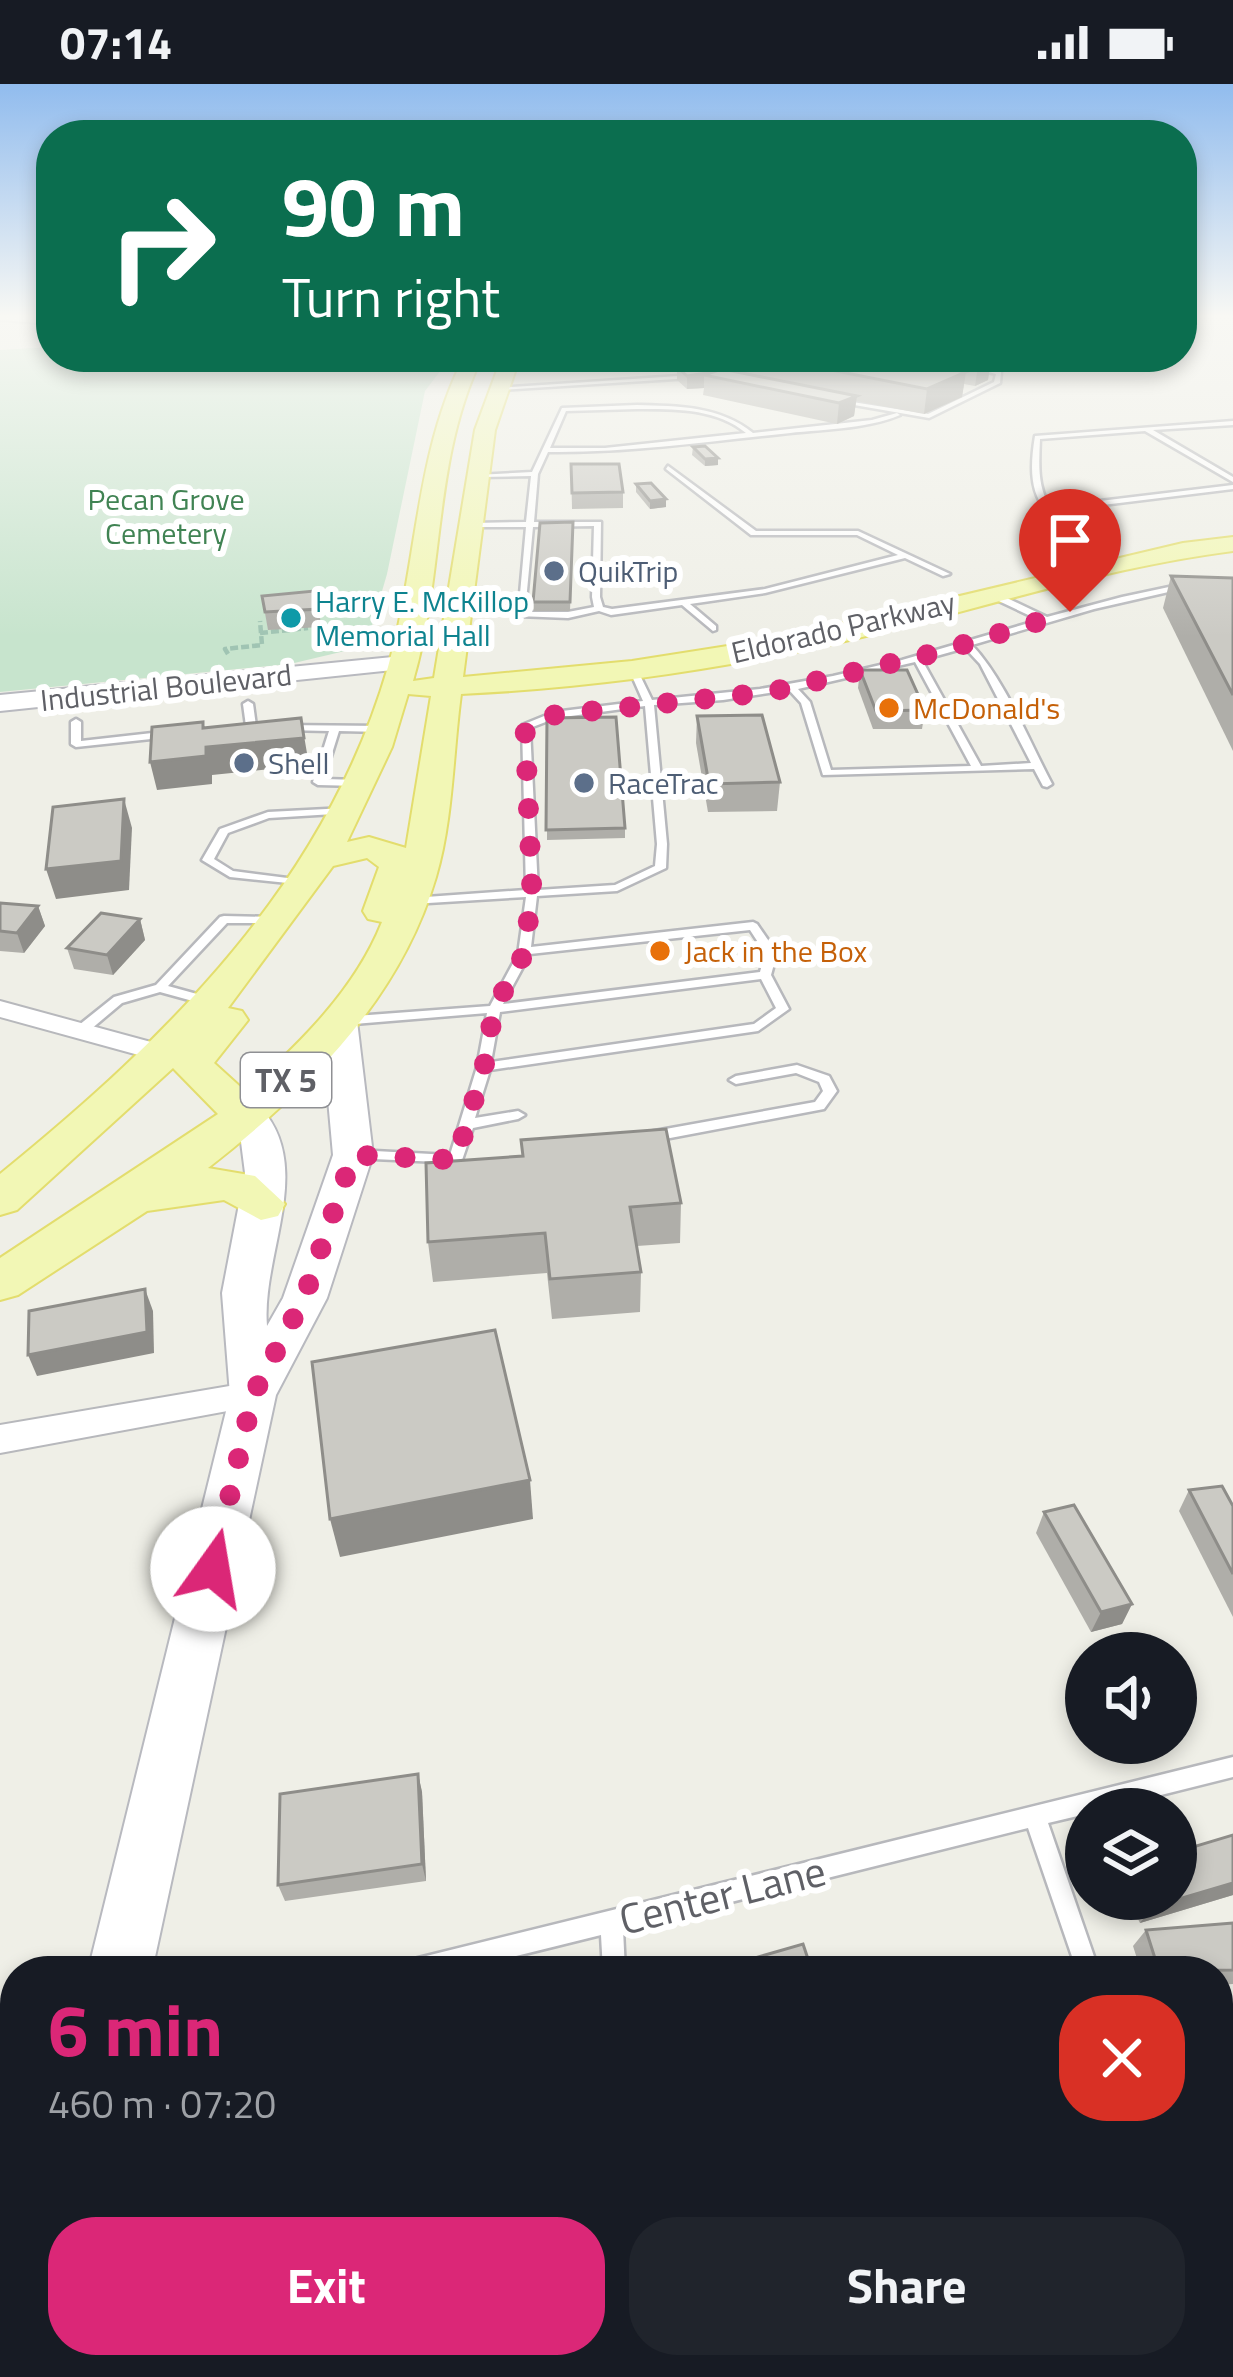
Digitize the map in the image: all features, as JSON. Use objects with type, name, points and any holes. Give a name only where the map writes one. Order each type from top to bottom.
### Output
[{"type":"main road","points":[[0,1199],[164,1054],[214,1002],[302,888],[355,797],[383,729],[422,581],[445,423]]},
{"type":"main road","name":"TX 5","points":[[0,1282],[118,1208],[246,1116],[339,1022],[380,962],[412,901],[458,667],[464,578],[491,423]]},
{"type":"main road","points":[[1047,548],[1233,520]]},
{"type":"main road","points":[[428,526],[473,525]]},
{"type":"main road","name":"Eldorado Parkway","points":[[399,676],[458,667],[632,668],[839,634],[1095,565],[1233,544]]},
{"type":"main road","points":[[957,571],[989,593]]},
{"type":"main road","name":"Eldorado Parkway","points":[[900,586],[957,571]]},
{"type":"main road","points":[[422,581],[464,578]]},
{"type":"main road","name":"Eldorado Parkway","points":[[681,632],[792,614]]},
{"type":"main road","points":[[246,1116],[205,1084],[193,1060],[274,969],[295,928],[302,888],[369,847],[395,856],[397,867],[373,933],[380,962]]},
{"type":"main road","points":[[118,1208],[172,1189],[208,1184],[238,1188],[260,1204]]},
{"type":"street","name":"Industrial Boulevard","points":[[0,703],[399,676]]},
{"type":"street","name":"Industrial Boulevard","points":[[0,730],[250,715],[399,676]]},
{"type":"street","points":[[0,1009],[164,1054]]},
{"type":"street","points":[[123,1956],[253,1395],[304,1298],[353,1155],[339,1022]]},
{"type":"street","points":[[246,1116],[261,1130],[265,1143],[244,1297],[253,1395]]},
{"type":"street","points":[[0,1439],[253,1395]]},
{"type":"lane","points":[[559,423],[535,474],[521,614],[568,616],[599,608],[628,613],[811,581],[906,555]]},
{"type":"lane","points":[[743,423],[752,435]]},
{"type":"lane","points":[[548,450],[752,435],[836,423]]},
{"type":"lane","points":[[1095,539],[1061,524],[1047,510],[1033,479],[1037,436],[1233,423]]},
{"type":"lane","points":[[1146,429],[1233,483]]},
{"type":"lane","points":[[668,468],[754,533],[858,533],[957,571]]},
{"type":"lane","points":[[480,475],[535,474]]},
{"type":"lane","points":[[1047,510],[1233,483]]},
{"type":"lane","points":[[473,525],[602,527],[599,608]]},
{"type":"lane","points":[[353,1155],[464,1161],[494,1009],[524,951],[532,893],[525,727],[554,715],[791,687],[1191,585]]},
{"type":"lane","points":[[989,593],[1044,619]]},
{"type":"lane","points":[[686,604],[713,628]]},
{"type":"lane","points":[[966,644],[984,664],[1047,784]]},
{"type":"lane","points":[[917,658],[978,769]]},
{"type":"lane","points":[[412,901],[617,888],[660,868],[662,844],[649,704],[632,668]]},
{"type":"lane","points":[[791,687],[805,702],[827,773],[1038,766]]},
{"type":"lane","points":[[229,728],[250,715],[335,728],[383,729]]},
{"type":"lane","points":[[76,722],[76,744],[186,733]]},
{"type":"lane","points":[[335,728],[318,782],[355,797]]},
{"type":"lane","points":[[302,888],[230,874],[208,860],[224,831],[268,815],[355,797]]},
{"type":"lane","points":[[160,988],[224,920],[302,888]]},
{"type":"lane","points":[[484,1067],[758,1027],[783,1009],[765,975],[771,953],[753,926],[524,951]]},
{"type":"lane","points":[[339,1022],[494,1009],[765,975]]},
{"type":"lane","points":[[80,1031],[118,1000],[160,988],[214,1002]]},
{"type":"lane","points":[[639,1139],[819,1106],[830,1091],[824,1079],[797,1070],[736,1080]]},
{"type":"lane","points":[[468,1124],[518,1115]]},
{"type":"lane","name":"Center Lane","points":[[472,1956],[1233,1767]]},
{"type":"lane","points":[[1034,1815],[1083,1956]]},
{"type":"lane","points":[[611,1922],[613,1956]]},
{"type":"path","points":[[229,654],[225,649],[262,645],[260,621]]},
{"type":"path","points":[[260,633],[308,628]]},
{"type":"green space","name":"Pecan Grove Cemetery","points":[[0,423],[418,423],[387,574],[366,646],[290,664],[0,692]]},
{"type":"building","points":[[705,446],[718,458],[705,459],[693,447]]},
{"type":"building","points":[[571,464],[619,464],[623,492],[572,493]]},
{"type":"building","points":[[651,483],[666,499],[650,501],[636,484]]},
{"type":"building","name":"QuikTrip","points":[[573,522],[570,602],[533,602],[540,523]]},
{"type":"building","points":[[1171,576],[1233,578],[1233,695]]},
{"type":"building","points":[[314,591],[319,609],[265,612],[262,596]]},
{"type":"building","points":[[860,670],[907,670],[925,710],[876,711]]},
{"type":"building","points":[[762,715],[780,782],[709,784],[697,716]]},
{"type":"building","name":"RaceTrac","points":[[616,717],[625,828],[546,830],[547,718]]},
{"type":"building","points":[[301,718],[304,738],[206,747],[206,756],[150,762],[152,727],[203,722],[203,728]]},
{"type":"building","points":[[124,799],[121,861],[46,869],[53,807]]},
{"type":"building","points":[[0,903],[38,906],[17,933],[0,931]]},
{"type":"building","points":[[101,913],[140,919],[107,955],[67,948]]},
{"type":"building","points":[[666,1129],[681,1203],[630,1207],[641,1272],[550,1279],[545,1233],[428,1242],[426,1163],[523,1156],[521,1140]]},
{"type":"building","points":[[145,1289],[147,1332],[28,1355],[29,1311]]},
{"type":"building","points":[[495,1330],[530,1480],[330,1519],[312,1362]]},
{"type":"building","points":[[1222,1486],[1233,1506],[1233,1574],[1189,1490]]},
{"type":"building","points":[[1074,1505],[1132,1604],[1101,1612],[1044,1512]]},
{"type":"building","points":[[418,1774],[422,1864],[278,1885],[280,1794]]},
{"type":"building","points":[[1233,1835],[1233,1883],[1197,1894],[1197,1846]]},
{"type":"building","points":[[1233,1923],[1233,1956],[1154,1956],[1146,1930]]},
{"type":"building","points":[[803,1944],[807,1956],[762,1956]]},
{"type":"place","name":"QuikTrip","points":[[554,571]]},
{"type":"place","name":"Harry E. McKillop Memorial Hall","points":[[291,618]]},
{"type":"place","name":"McDonald's","points":[[889,708]]},
{"type":"place","name":"Shell","points":[[244,763]]},
{"type":"place","name":"RaceTrac","points":[[584,783]]},
{"type":"place","name":"Jack in the Box","points":[[660,951]]},
{"type":"route","points":[[213,1569],[253,1395],[304,1298],[353,1155],[456,1160],[484,1067],[494,1009],[524,954],[532,893],[525,727],[554,715],[770,692],[842,677],[1070,612]]}]
